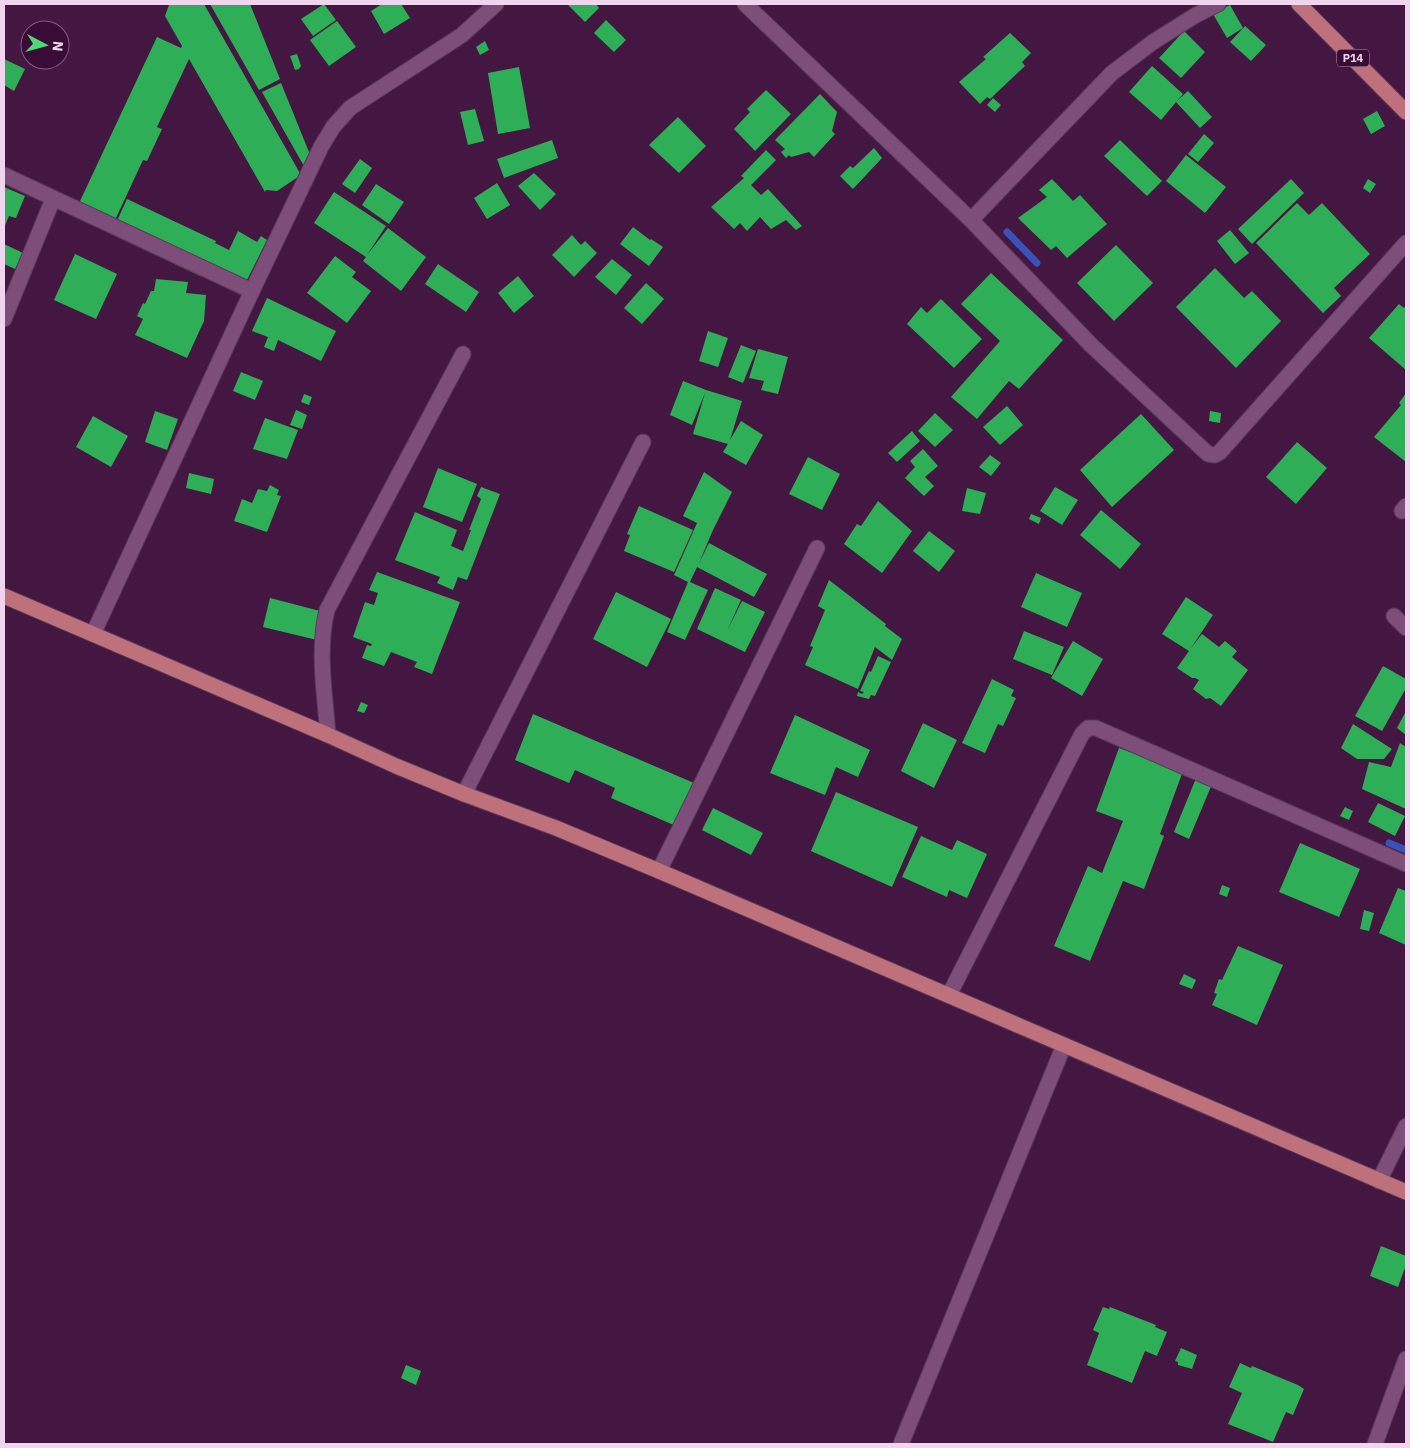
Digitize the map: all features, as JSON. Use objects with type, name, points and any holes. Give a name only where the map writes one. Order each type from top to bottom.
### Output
[{"type":"main road","name":"P14","points":[[1299,4],[1406,112]]},
{"type":"main road","points":[[4,596],[396,766],[464,794],[556,828],[659,871],[1406,1192]]},
{"type":"street","points":[[93,634],[321,147],[334,127],[350,108],[462,35],[496,4]]},
{"type":"street","points":[[745,4],[971,220],[1091,345],[1208,454],[1215,455],[1220,452],[1406,242]]},
{"type":"street","points":[[971,220],[1112,73],[1153,42],[1196,15],[1218,4]]},
{"type":"street","points":[[4,175],[252,291]]},
{"type":"street","points":[[4,320],[53,199]]},
{"type":"street","points":[[328,735],[322,647],[323,627],[327,610],[463,354]]},
{"type":"street","points":[[464,794],[643,442]]},
{"type":"street","points":[[659,871],[818,548]]},
{"type":"street","points":[[1394,616],[1406,628]]},
{"type":"street","points":[[948,995],[1082,734],[1088,728],[1096,728],[1406,864]]},
{"type":"street","points":[[901,1444],[1064,1044]]},
{"type":"street","points":[[1380,1181],[1406,1126]]},
{"type":"street","points":[[1375,1444],[1406,1359]]},
{"type":"building","points":[[204,4],[301,175],[277,191],[266,190],[265,192],[189,59],[157,127],[162,129],[147,161],[143,160],[109,233],[73,216],[157,37],[181,48],[182,46],[165,16],[169,5]]},
{"type":"building","points":[[210,4],[250,4],[280,79],[259,90]]},
{"type":"building","points":[[324,4],[336,20],[313,36],[301,19]]},
{"type":"building","points":[[382,4],[401,4],[410,18],[384,34],[371,11]]},
{"type":"building","points":[[567,4],[596,4],[599,8],[585,22]]},
{"type":"building","points":[[1230,5],[1243,28],[1227,38],[1213,14]]},
{"type":"building","points":[[606,20],[626,40],[614,52],[594,33]]},
{"type":"building","points":[[337,21],[356,47],[329,66],[310,40]]},
{"type":"building","points":[[1245,26],[1266,45],[1251,61],[1230,42]]},
{"type":"building","points":[[1184,31],[1205,52],[1181,78],[1159,58]]},
{"type":"building","points":[[1010,33],[1031,53],[1022,62],[1025,66],[990,99],[987,97],[980,104],[959,82],[986,59],[983,57]]},
{"type":"building","points":[[485,41],[489,50],[480,55],[476,47]]},
{"type":"building","points":[[297,54],[301,66],[295,70],[290,56]]},
{"type":"building","points":[[4,59],[20,67],[20,70],[24,70],[14,91],[4,85]]},
{"type":"building","points":[[1152,66],[1183,94],[1177,101],[1188,91],[1212,117],[1200,128],[1176,102],[1161,120],[1129,92]]},
{"type":"building","points":[[519,67],[530,128],[498,134],[488,73]]},
{"type":"building","points":[[281,83],[311,157],[305,168],[262,92]]},
{"type":"building","points":[[766,90],[791,114],[755,151],[734,129],[750,112],[747,109]]},
{"type":"building","points":[[820,94],[837,112],[832,131],[835,134],[814,157],[809,152],[791,157],[789,155],[786,158],[781,152],[785,149],[775,140]]},
{"type":"building","points":[[993,98],[1001,105],[995,112],[987,105]]},
{"type":"building","points":[[475,109],[484,141],[468,145],[460,112]]},
{"type":"building","points":[[1377,111],[1385,126],[1371,134],[1363,119]]},
{"type":"building","points":[[678,117],[706,146],[679,173],[649,145]]},
{"type":"building","points":[[1204,134],[1214,143],[1198,162],[1188,154]]},
{"type":"building","points":[[552,140],[558,158],[504,178],[497,159]]},
{"type":"building","points":[[1120,140],[1162,181],[1147,196],[1104,156]]},
{"type":"building","points":[[874,148],[882,158],[853,189],[840,176],[850,166],[853,168]]},
{"type":"building","points":[[766,150],[776,160],[751,185],[761,195],[768,189],[802,226],[796,230],[786,220],[771,229],[760,217],[747,231],[740,223],[734,229],[711,207],[744,178],[741,176]]},
{"type":"building","points":[[1186,155],[1226,187],[1205,213],[1166,181]]},
{"type":"building","points":[[360,159],[372,168],[355,193],[342,184]]},
{"type":"building","points":[[534,173],[556,194],[540,210],[518,186]]},
{"type":"building","points":[[1052,179],[1073,201],[1080,195],[1107,224],[1067,258],[1056,246],[1051,250],[1018,218],[1047,197],[1039,190]]},
{"type":"building","points":[[1291,179],[1304,193],[1252,244],[1238,229]]},
{"type":"building","points":[[1368,179],[1376,184],[1370,193],[1363,188]]},
{"type":"building","points":[[497,183],[510,205],[487,219],[474,198]]},
{"type":"building","points":[[376,184],[404,202],[389,224],[362,205]]},
{"type":"building","points":[[4,187],[25,196],[16,218],[9,216],[4,228]]},
{"type":"building","points":[[334,192],[386,226],[367,255],[388,228],[426,257],[401,291],[363,261],[366,257],[314,223]]},
{"type":"building","points":[[127,199],[216,241],[215,243],[229,250],[238,231],[257,242],[261,236],[267,240],[241,292],[201,274],[200,276],[111,234]]},
{"type":"building","points":[[1297,203],[1309,215],[1322,203],[1370,254],[1334,288],[1341,296],[1323,313],[1256,243]]},
{"type":"building","points":[[633,227],[663,247],[649,266],[620,244]]},
{"type":"building","points":[[1230,230],[1249,253],[1235,264],[1217,241]]},
{"type":"building","points":[[572,235],[581,245],[585,241],[597,253],[574,277],[552,255]]},
{"type":"building","points":[[4,244],[23,253],[15,269],[4,264]]},
{"type":"building","points":[[1116,245],[1153,283],[1114,321],[1077,283]]},
{"type":"building","points":[[75,254],[117,274],[96,319],[54,300]]},
{"type":"building","points":[[335,256],[356,272],[352,277],[371,291],[347,323],[307,293]]},
{"type":"building","points":[[612,259],[632,275],[616,295],[595,277]]},
{"type":"building","points":[[438,264],[479,292],[466,312],[425,284]]},
{"type":"building","points":[[1215,268],[1244,298],[1252,291],[1281,321],[1236,368],[1176,307]]},
{"type":"building","points":[[991,273],[1063,340],[1019,389],[1009,381],[977,419],[951,397],[1000,341],[961,304]]},
{"type":"building","points":[[518,276],[534,296],[514,313],[498,293]]},
{"type":"building","points":[[156,279],[188,282],[186,293],[206,295],[204,321],[187,358],[135,335],[143,319],[137,316],[151,291],[154,291]]},
{"type":"building","points":[[646,283],[664,299],[642,324],[624,308]]},
{"type":"building","points":[[267,298],[336,331],[321,361],[278,340],[274,351],[264,347],[268,337],[252,331]]},
{"type":"building","points":[[941,299],[982,339],[954,368],[907,324],[921,307],[927,313]]},
{"type":"building","points":[[1399,304],[1404,308],[1406,305],[1406,370],[1369,338]]},
{"type":"building","points":[[708,331],[728,338],[718,367],[699,361]]},
{"type":"building","points":[[741,345],[756,351],[743,383],[728,377]]},
{"type":"building","points":[[758,349],[788,357],[778,394],[761,390],[764,381],[749,378]]},
{"type":"building","points":[[241,372],[263,381],[255,400],[233,391]]},
{"type":"building","points":[[683,381],[742,401],[730,440],[741,421],[763,435],[746,465],[723,452],[728,444],[693,434],[705,393],[692,425],[670,415]]},
{"type":"building","points":[[1406,393],[1406,462],[1374,437],[1401,405],[1399,403]]},
{"type":"building","points":[[304,394],[312,397],[309,405],[301,402]]},
{"type":"building","points":[[1007,406],[1023,425],[1000,445],[983,427]]},
{"type":"building","points":[[296,410],[307,415],[302,429],[290,425]]},
{"type":"building","points":[[155,411],[178,419],[167,450],[145,442]]},
{"type":"building","points":[[1210,411],[1221,413],[1220,423],[1209,421]]},
{"type":"building","points":[[935,413],[953,430],[935,447],[918,431]]},
{"type":"building","points":[[1141,414],[1174,450],[1112,507],[1080,470]]},
{"type":"building","points":[[93,416],[128,436],[111,467],[76,447]]},
{"type":"building","points":[[265,418],[298,430],[287,459],[253,449]]},
{"type":"building","points":[[912,431],[920,441],[897,462],[888,453]]},
{"type":"building","points":[[1297,442],[1327,468],[1296,504],[1266,477]]},
{"type":"building","points":[[923,449],[938,466],[925,477],[934,486],[924,496],[905,478],[915,467],[910,461]]},
{"type":"building","points":[[990,455],[1001,463],[991,476],[979,467]]},
{"type":"building","points":[[808,457],[840,474],[822,510],[789,494]]},
{"type":"building","points":[[438,468],[477,484],[462,522],[423,507]]},
{"type":"building","points":[[704,472],[732,492],[699,563],[709,543],[767,574],[754,597],[697,567],[690,582],[708,590],[685,640],[667,632],[688,582],[674,575],[697,523],[683,516]]},
{"type":"building","points":[[189,473],[214,479],[211,494],[186,488]]},
{"type":"building","points":[[270,485],[279,490],[277,495],[281,496],[267,532],[234,521],[242,499],[252,503],[258,489],[267,491]]},
{"type":"building","points":[[481,487],[500,494],[467,580],[458,577],[453,590],[437,583],[440,577],[395,560],[415,512],[457,530],[451,546],[463,551],[481,499],[477,496]]},
{"type":"building","points":[[1055,487],[1078,500],[1062,525],[1040,511]]},
{"type":"building","points":[[967,488],[986,493],[980,514],[962,511]]},
{"type":"building","points":[[878,501],[912,531],[882,573],[844,544],[857,524],[861,526]]},
{"type":"building","points":[[639,506],[693,530],[674,572],[624,551],[630,535],[627,534]]},
{"type":"building","points":[[1101,510],[1141,544],[1120,569],[1080,535]]},
{"type":"building","points":[[1031,514],[1041,518],[1039,524],[1029,519]]},
{"type":"building","points":[[929,531],[955,551],[939,572],[913,551]]},
{"type":"building","points":[[377,572],[460,602],[432,674],[414,667],[417,662],[391,652],[384,666],[362,658],[367,645],[371,646],[372,644],[353,637],[365,602],[374,605],[378,593],[369,590]]},
{"type":"building","points":[[1036,573],[1082,593],[1067,627],[1021,607]]},
{"type":"building","points":[[829,580],[886,624],[885,626],[902,639],[892,660],[875,647],[858,689],[805,665],[813,647],[810,646],[825,610],[818,606]]},
{"type":"building","points":[[715,588],[741,600],[727,631],[742,601],[765,612],[745,652],[697,629]]},
{"type":"building","points":[[616,592],[671,619],[647,667],[593,639]]},
{"type":"building","points":[[1186,597],[1213,615],[1191,648],[1202,634],[1219,647],[1225,641],[1237,651],[1232,657],[1248,670],[1221,706],[1210,698],[1206,699],[1193,689],[1199,680],[1192,678],[1177,668],[1189,651],[1162,634]]},
{"type":"building","points":[[270,598],[324,612],[317,640],[263,627]]},
{"type":"building","points":[[1024,631],[1064,647],[1052,675],[1013,659]]},
{"type":"building","points":[[1073,641],[1103,659],[1082,696],[1051,678]]},
{"type":"building","points":[[878,656],[891,662],[875,696],[871,695],[869,699],[857,696],[858,692],[862,694],[864,692],[860,691]]},
{"type":"building","points":[[1383,666],[1406,679],[1406,688],[1382,731],[1355,716]]},
{"type":"building","points":[[992,679],[1014,690],[1011,696],[1016,698],[1003,726],[998,724],[985,753],[962,743]]},
{"type":"building","points":[[361,702],[368,705],[364,713],[357,711]]},
{"type":"building","points":[[1406,711],[1406,735],[1397,728]]},
{"type":"building","points":[[533,714],[694,783],[676,826],[611,798],[615,788],[575,770],[569,783],[515,760]]},
{"type":"building","points":[[795,715],[870,750],[858,777],[836,767],[825,795],[770,773]]},
{"type":"building","points":[[923,723],[957,740],[934,788],[901,771]]},
{"type":"building","points":[[1353,724],[1392,749],[1384,759],[1357,759],[1341,748]]},
{"type":"building","points":[[1400,743],[1406,747],[1406,809],[1362,789],[1369,762],[1391,767]]},
{"type":"building","points":[[1119,748],[1183,771],[1160,834],[1164,836],[1144,889],[1123,881],[1090,961],[1054,946],[1088,866],[1102,873],[1123,821],[1096,811]]},
{"type":"building","points":[[1199,771],[1215,777],[1189,839],[1174,832]]},
{"type":"building","points":[[836,792],[918,827],[892,887],[811,851]]},
{"type":"building","points":[[1378,803],[1405,816],[1395,836],[1368,822]]},
{"type":"building","points":[[1345,807],[1353,811],[1349,820],[1340,816]]},
{"type":"building","points":[[713,808],[763,833],[751,855],[702,830]]},
{"type":"building","points":[[921,836],[952,850],[957,840],[987,854],[967,898],[949,890],[947,897],[902,877]]},
{"type":"building","points":[[1300,843],[1360,869],[1339,917],[1279,892]]},
{"type":"building","points":[[1222,885],[1230,888],[1227,897],[1219,894]]},
{"type":"building","points":[[1398,888],[1406,891],[1406,945],[1379,933]]},
{"type":"building","points":[[1364,910],[1374,913],[1369,931],[1360,929]]},
{"type":"building","points":[[1238,946],[1283,965],[1257,1025],[1212,1005],[1217,994],[1214,993],[1219,979],[1222,980]]},
{"type":"building","points":[[1184,974],[1196,980],[1192,989],[1179,984]]},
{"type":"building","points":[[1381,1246],[1406,1256],[1406,1265],[1398,1287],[1370,1276]]},
{"type":"building","points":[[1103,1307],[1109,1309],[1110,1307],[1156,1325],[1155,1327],[1167,1332],[1157,1356],[1145,1351],[1132,1383],[1087,1365],[1099,1333],[1093,1330]]},
{"type":"building","points":[[1181,1348],[1197,1355],[1192,1369],[1178,1365],[1178,1362],[1175,1361]]},
{"type":"building","points":[[1240,1363],[1251,1368],[1252,1366],[1304,1389],[1293,1415],[1286,1412],[1273,1442],[1228,1424],[1242,1393],[1229,1387]]},
{"type":"building","points":[[406,1365],[421,1371],[416,1385],[401,1378]]},
{"type":"waterway","points":[[1007,232],[1037,263]]},
{"type":"waterway","points":[[1389,843],[1406,850]]}]
